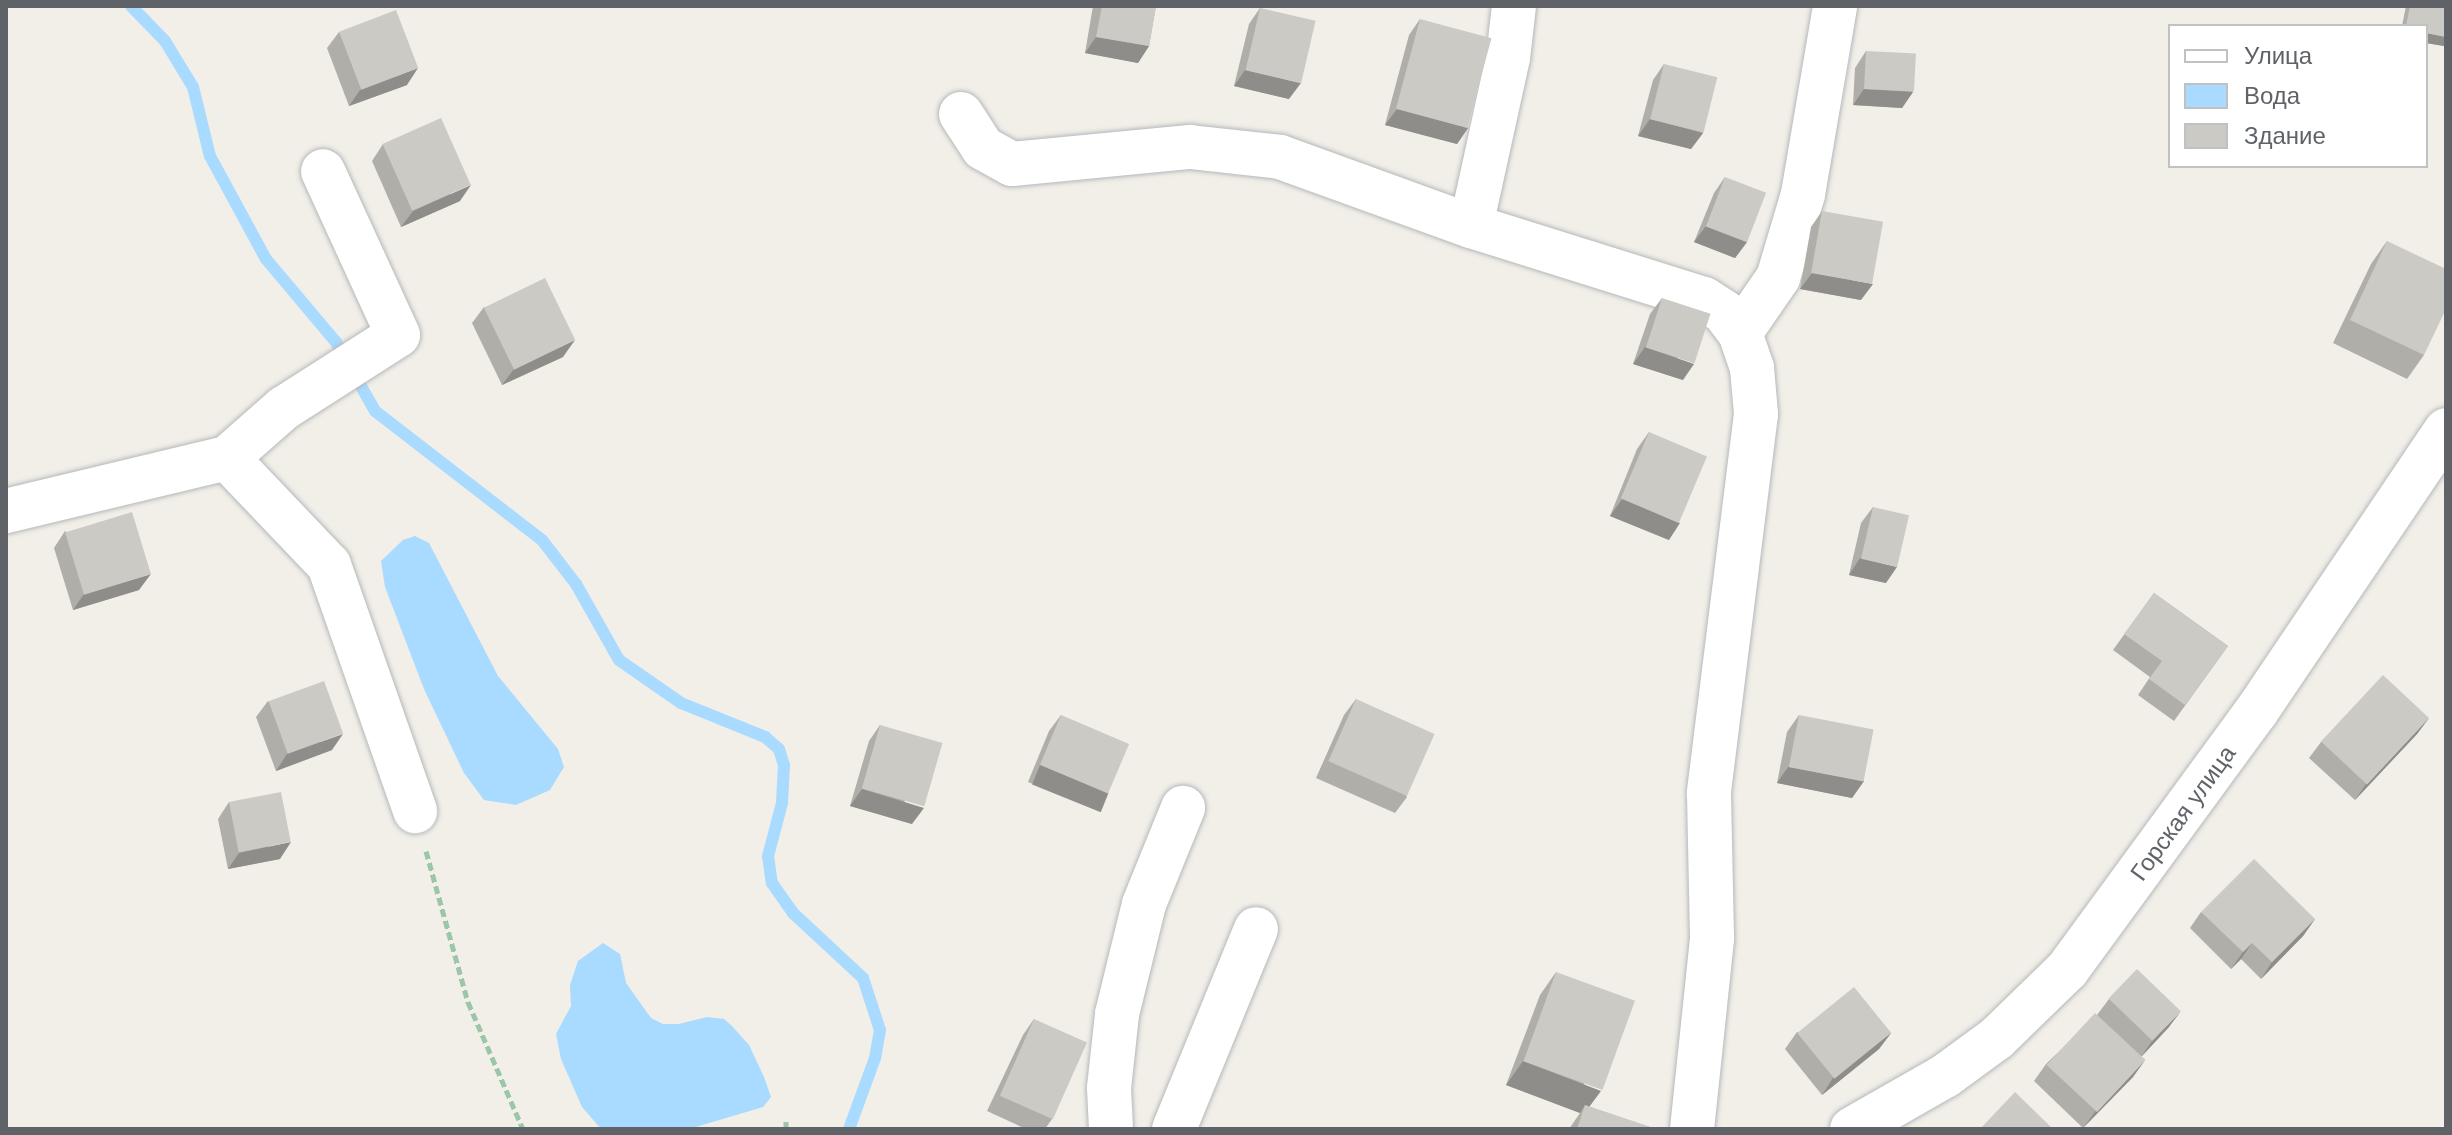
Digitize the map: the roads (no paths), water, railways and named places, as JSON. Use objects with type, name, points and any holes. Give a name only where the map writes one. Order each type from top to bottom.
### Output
[{"type":"street","points":[[1471,226],[1508,58],[1514,6]]},
{"type":"street","points":[[1740,333],[1778,278],[1803,194],[1835,6]]},
{"type":"street","points":[[961,114],[983,148],[1012,164],[1190,147],[1280,157],[1471,226],[1704,299],[1724,312],[1740,333],[1752,368],[1756,414],[1709,794],[1712,939],[1692,1129]]},
{"type":"street","points":[[6,511],[227,458],[284,408],[398,335],[323,171]]},
{"type":"street","name":"Горская улица","points":[[1852,1129],[1945,1076],[1987,1045],[2067,970],[2256,712],[2446,430]]},
{"type":"street","points":[[227,458],[329,565],[415,811]]},
{"type":"street","points":[[1111,1129],[1109,1088],[1117,1014],[1144,904],[1183,808]]},
{"type":"street","points":[[1174,1129],[1256,929]]},
{"type":"water","points":[[415,536],[429,543],[498,676],[558,749],[564,767],[550,790],[516,805],[484,800],[464,773],[424,689],[385,587],[381,561],[403,540]]},
{"type":"water","points":[[603,943],[620,954],[626,983],[651,1018],[663,1024],[679,1024],[707,1017],[724,1019],[732,1026],[749,1045],[764,1077],[771,1097],[763,1107],[689,1129],[601,1129],[582,1107],[561,1059],[556,1034],[571,1006],[570,985],[578,961]]},
{"type":"waterway","points":[[131,6],[165,41],[193,87],[210,156],[266,259],[336,342],[375,411],[542,540],[576,584],[619,660],[681,703],[765,737],[779,749],[784,765],[782,803],[768,856],[772,883],[793,913],[863,978],[880,1030],[875,1058],[849,1129]]}]
